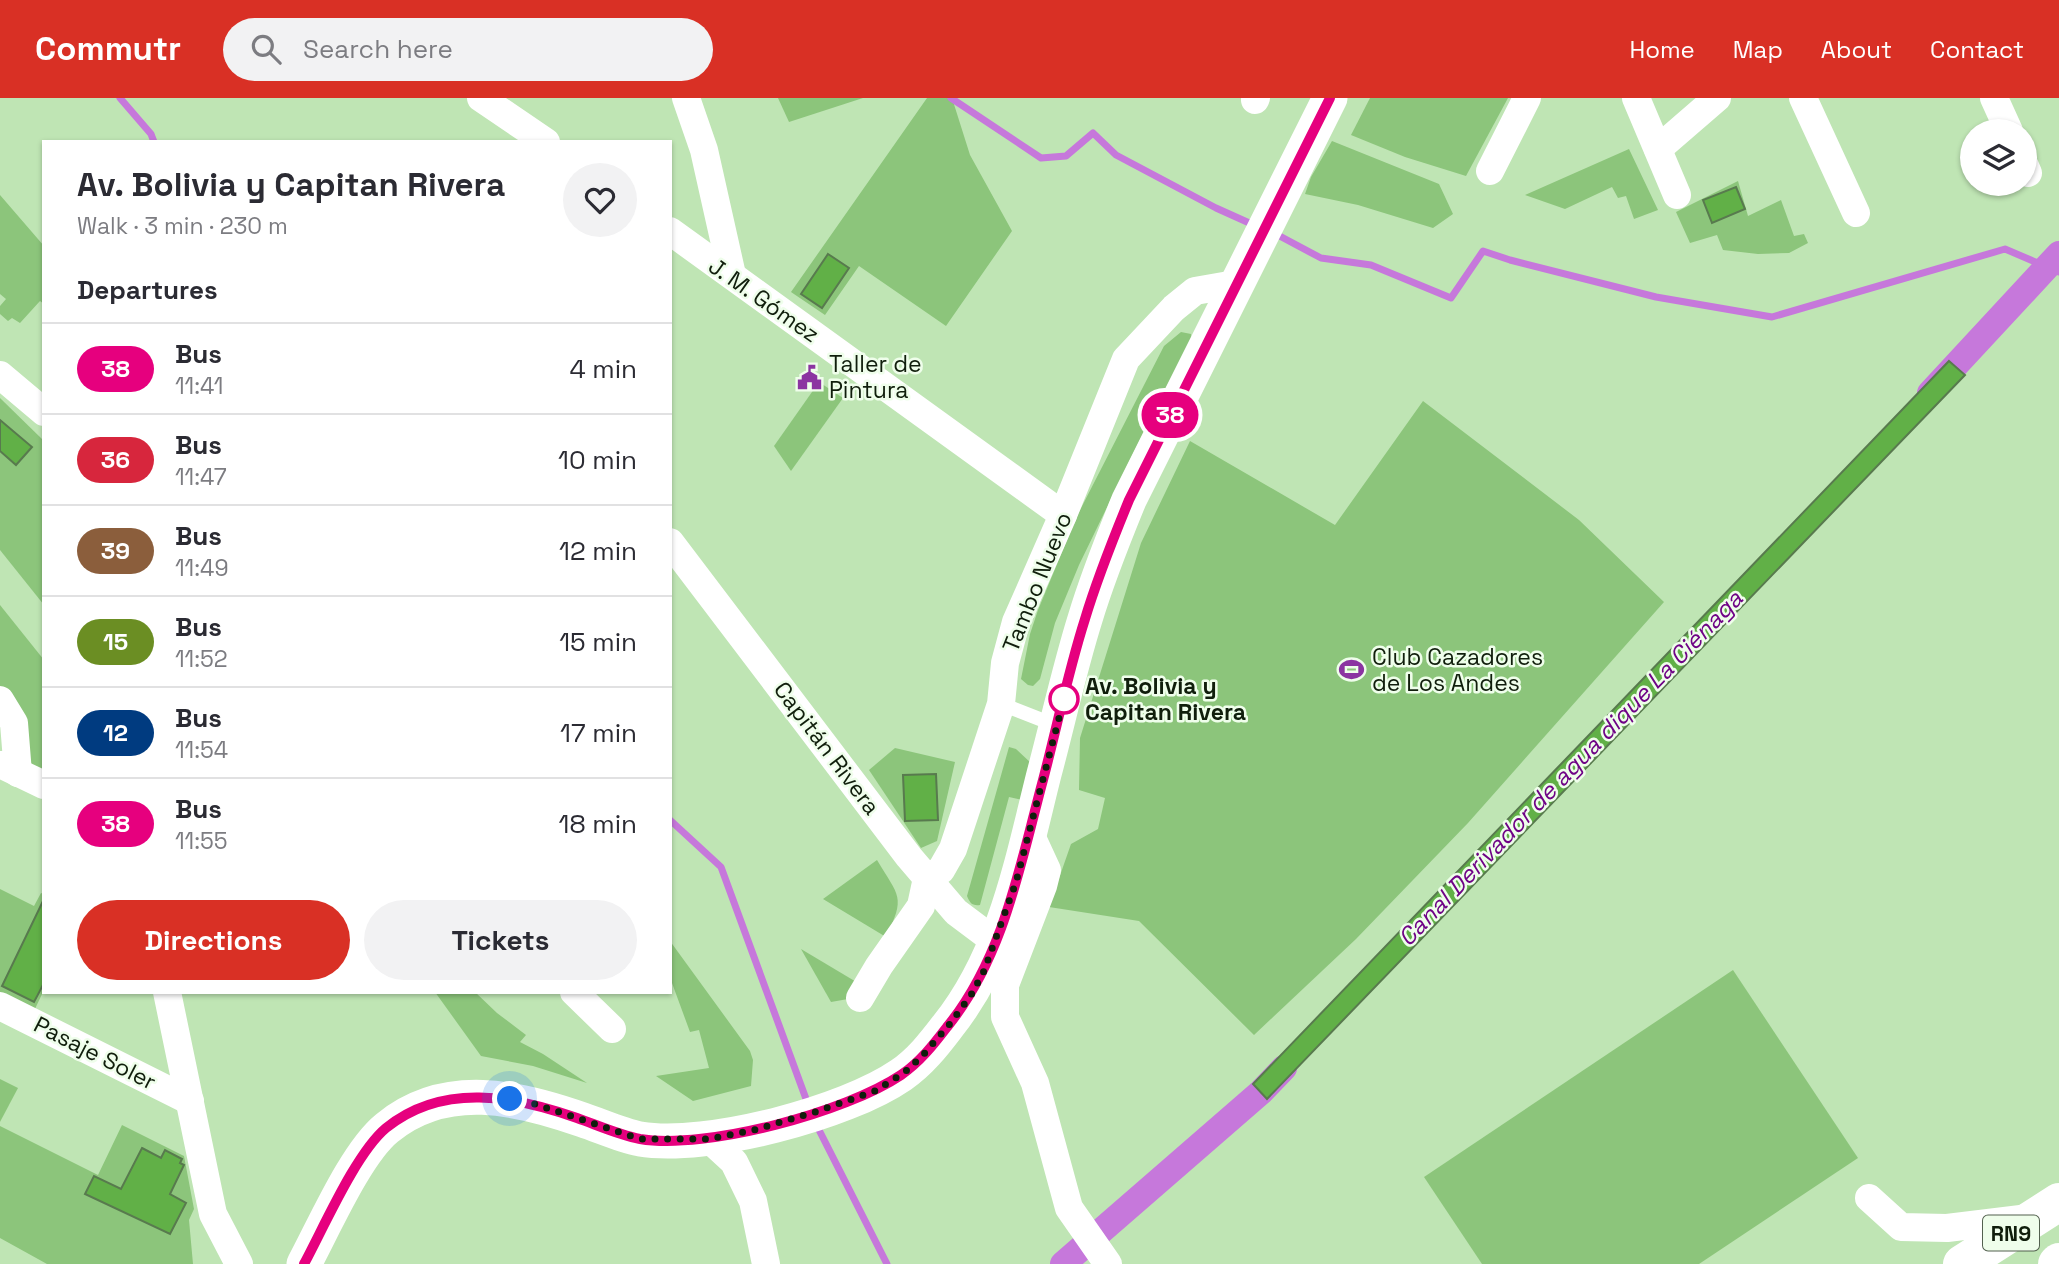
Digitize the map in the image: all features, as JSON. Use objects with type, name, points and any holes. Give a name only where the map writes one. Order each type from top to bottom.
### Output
[{"type":"highway","name":"RN9","points":[[1962,1264],[2047,1210]]},
{"type":"street","points":[[481,98],[543,140]]},
{"type":"street","points":[[687,98],[704,150],[732,275]]},
{"type":"street","points":[[304,1264],[360,1159],[374,1140],[402,1117],[439,1102],[474,1096],[510,1099],[544,1107],[640,1139],[709,1139],[754,1130],[875,1091],[905,1072],[923,1055],[971,995],[996,942],[1016,882],[1084,621],[1119,524],[1146,463],[1330,98]]},
{"type":"street","points":[[1490,171],[1527,98]]},
{"type":"street","points":[[1636,98],[1677,195]]},
{"type":"street","points":[[1658,149],[1717,98]]},
{"type":"street","points":[[1803,98],[1856,213]]},
{"type":"street","points":[[1994,98],[2004,119]]},
{"type":"street","name":"J. M. Gómez","points":[[672,232],[1063,515]]},
{"type":"street","name":"Tambo Nuevo","points":[[860,998],[921,906],[927,878],[941,870],[953,849],[1001,704],[1005,663],[1016,622],[1126,359],[1174,308],[1195,291],[1244,270]]},
{"type":"street","points":[[0,375],[42,410]]},
{"type":"street","name":"Capitán Rivera","points":[[672,545],[927,878],[956,912],[996,942]]},
{"type":"street","points":[[0,700],[14,723],[9,768],[42,784]]},
{"type":"street","points":[[1029,831],[1047,870],[1005,985],[1005,1017],[1035,1083],[1069,1209],[1108,1264]]},
{"type":"street","points":[[167,994],[213,1214],[239,1264]]},
{"type":"street","points":[[576,994],[612,1029]]},
{"type":"street","name":"Pasaje Soler","points":[[0,1006],[190,1101]]},
{"type":"street","points":[[709,1139],[734,1162],[754,1201],[766,1264]]},
{"type":"street","points":[[1869,1198],[1901,1227],[1947,1228],[2047,1210]]},
{"type":"lane","points":[[1001,704],[1057,725]]},
{"type":"green space","points":[[778,98],[863,98],[789,122]]},
{"type":"green space","points":[[927,98],[952,98],[970,155],[1012,231],[946,326],[859,266],[825,315],[791,292]]},
{"type":"green space","points":[[1370,98],[1508,98],[1466,176],[1405,157],[1351,135]]},
{"type":"green space","points":[[1332,141],[1439,184],[1453,214],[1433,228],[1358,205],[1305,194],[1311,177]]},
{"type":"green space","points":[[1629,149],[1658,210],[1634,219],[1626,196],[1618,198],[1612,187],[1565,209],[1525,195]]},
{"type":"green space","points":[[1738,181],[1748,216],[1781,200],[1794,236],[1804,234],[1808,243],[1789,253],[1758,254],[1723,250],[1717,235],[1690,243],[1676,212]]},
{"type":"green space","points":[[0,195],[42,244],[42,302],[40,301],[20,323],[12,318],[8,321],[0,314],[0,306],[6,299],[0,294]]},
{"type":"green space","points":[[1181,332],[1191,334],[1192,341],[1159,400],[1079,565],[1055,623],[1040,679],[1033,686],[1028,685],[1021,679],[1030,634],[1077,516],[1164,346]]},
{"type":"green space","points":[[819,382],[843,398],[791,471],[774,446]]},
{"type":"green space","points":[[0,398],[42,439],[42,602],[0,550]]},
{"type":"green space","name":"Club Cazadores de Los Andes","points":[[1423,401],[1579,520],[1664,602],[1468,823],[1356,939],[1254,1035],[1139,921],[1049,907],[1071,844],[1098,829],[1105,798],[1079,790],[1080,738],[1141,543],[1190,441],[1335,525]]},
{"type":"green space","points":[[0,605],[42,658],[42,775],[33,771],[0,690]]},
{"type":"green space","points":[[1009,747],[1016,749],[1032,764],[1022,800],[1009,797],[980,905],[975,905],[967,896]]},
{"type":"green space","points":[[895,748],[955,762],[937,841],[921,848],[869,770]]},
{"type":"green space","points":[[877,860],[895,890],[898,904],[886,937],[823,899]]},
{"type":"green space","points":[[0,889],[34,906],[42,893],[42,994],[33,1013],[0,998]]},
{"type":"green space","points":[[672,944],[750,1051],[753,1060],[751,1086],[693,1101],[656,1076],[709,1068],[699,1030],[690,1032],[672,983]]},
{"type":"green space","points":[[801,949],[858,983],[848,999],[831,1002]]},
{"type":"green space","points":[[1733,970],[1858,1158],[1699,1264],[1482,1264],[1424,1177]]},
{"type":"green space","points":[[436,994],[477,994],[526,1035],[520,1042],[587,1083],[533,1066],[481,1056]]},
{"type":"green space","points":[[0,1079],[18,1088],[0,1122]]},
{"type":"green space","points":[[122,1125],[184,1156],[194,1209],[189,1220],[193,1264],[47,1264],[0,1238],[0,1126],[98,1175]]},
{"type":"building","points":[[1736,187],[1745,209],[1712,223],[1703,200]]},
{"type":"building","points":[[828,254],[849,268],[822,308],[801,294]]},
{"type":"building","points":[[1949,361],[1965,375],[1267,1099],[1253,1084]]},
{"type":"building","points":[[0,420],[32,447],[16,465],[0,451]]},
{"type":"building","points":[[936,774],[938,820],[905,821],[903,775]]},
{"type":"building","points":[[42,903],[42,987],[34,1002],[2,986]]},
{"type":"building","points":[[142,1148],[161,1158],[165,1150],[182,1159],[180,1163],[184,1165],[170,1194],[186,1203],[170,1234],[85,1194],[94,1176],[121,1189]]},
{"type":"waterway","points":[[120,98],[153,140]]},
{"type":"waterway","points":[[951,98],[1041,158],[1066,156],[1093,133],[1116,155],[1256,226]]},
{"type":"waterway","points":[[1274,233],[1321,258],[1371,265],[1451,298],[1483,251],[1656,297],[1772,317],[2005,249],[2059,272]]},
{"type":"waterway","name":"Canal Derivador de agua dique La Ciénaga","points":[[1930,393],[2059,254]]},
{"type":"waterway","points":[[672,822],[721,867],[809,1107]]},
{"type":"waterway","name":"Canal Derivador de agua dique La Ciénaga","points":[[1063,1264],[1261,1092],[1284,1068]]},
{"type":"waterway","points":[[816,1124],[887,1264]]},
{"type":"bus line","name":"38","points":[[304,1264],[360,1159],[374,1140],[402,1117],[439,1102],[474,1096],[510,1099],[555,1110],[640,1139],[709,1139],[754,1130],[875,1091],[905,1072],[923,1055],[971,995],[996,942],[1016,882],[1084,621],[1129,500],[1330,98]]},
{"type":"place","name":"Taller de Pintura","points":[[809,377]]},
{"type":"place","name":"Club Cazadores de Los Andes","points":[[1352,670]]},
{"type":"place","name":"Av. Bolivia y Capitan Rivera","points":[[1064,699]]},
{"type":"route","points":[[510,1099],[555,1110],[640,1139],[709,1139],[754,1130],[815,1112],[875,1091],[905,1072],[949,1025],[971,995],[984,971],[1016,882],[1064,699]]}]
